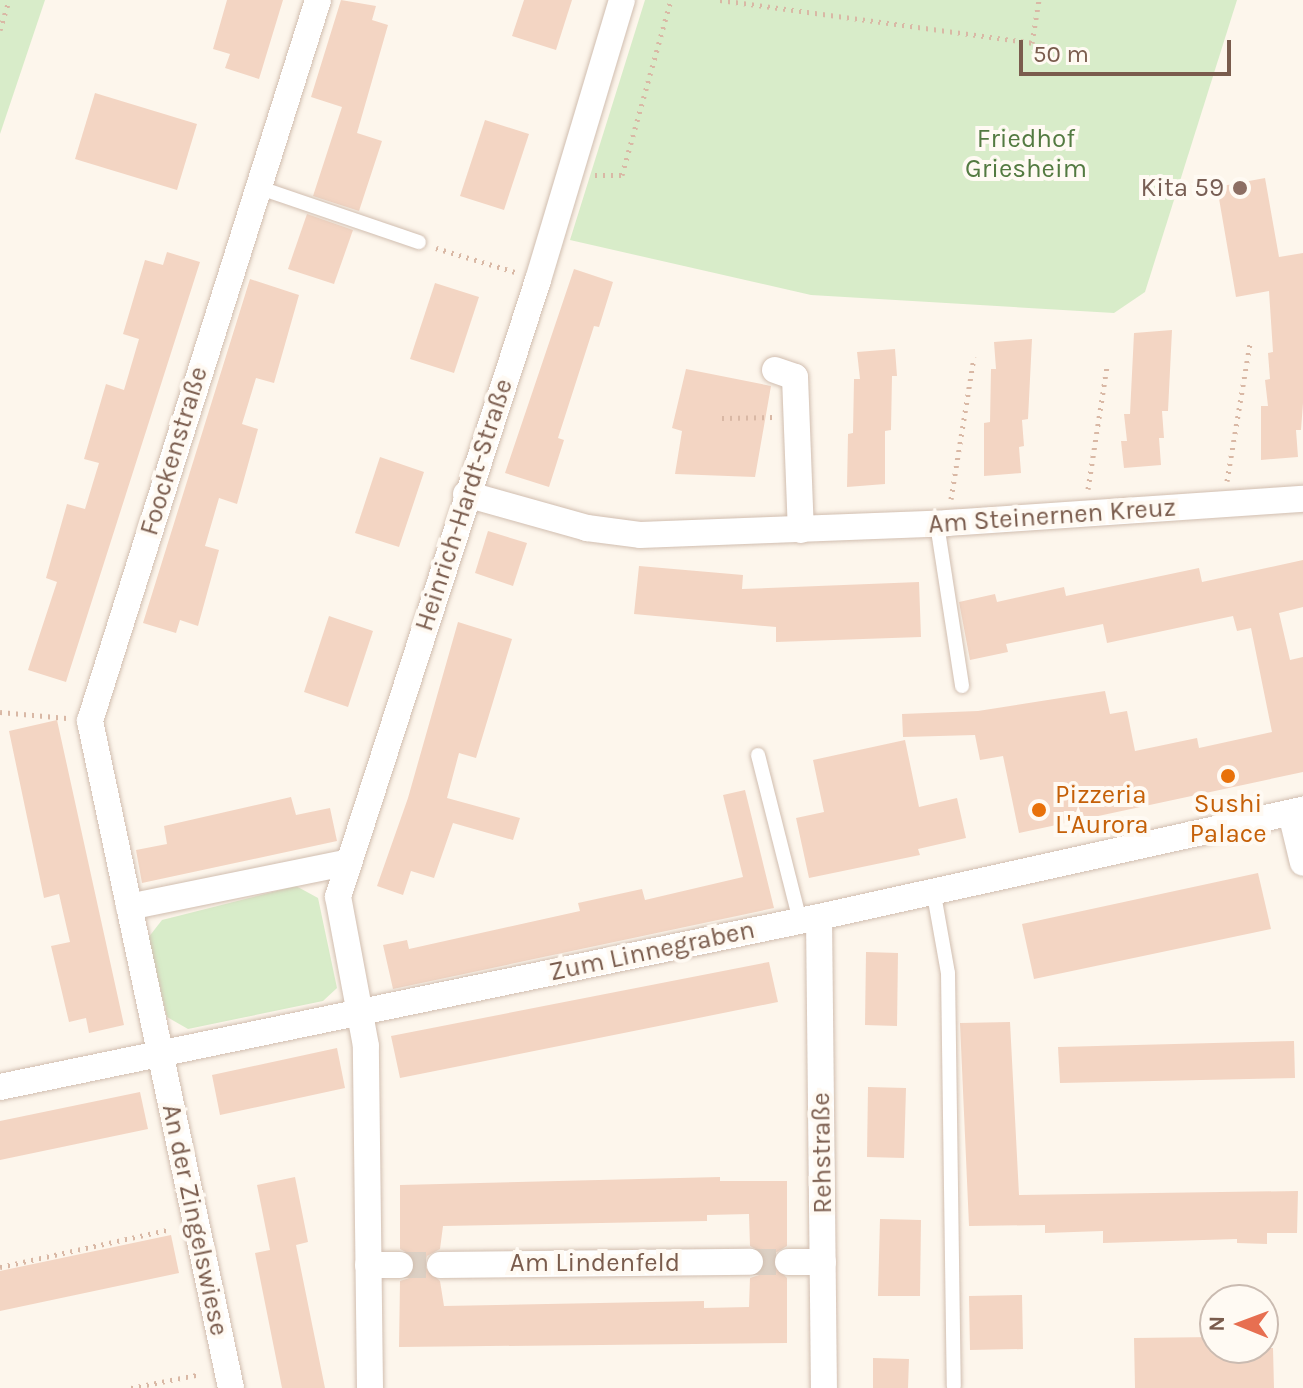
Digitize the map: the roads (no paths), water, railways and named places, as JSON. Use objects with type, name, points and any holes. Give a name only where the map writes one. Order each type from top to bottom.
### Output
[{"type":"street","name":"Foockenstraße","points":[[159,1052],[90,721],[318,0]]},
{"type":"street","name":"Heinrich-Hardt-Straße","points":[[360,1011],[338,897],[346,863],[538,280],[622,0]]},
{"type":"street","points":[[775,370],[795,377],[801,530]]},
{"type":"street","name":"Am Steinernen Kreuz","points":[[466,494],[587,528],[640,535],[942,524],[1303,499]]},
{"type":"street","points":[[1297,812],[1303,863]]},
{"type":"street","name":"Zum Linnegraben","points":[[0,1087],[810,919],[933,888],[1297,812]]},
{"type":"street","points":[[129,907],[346,863]]},
{"type":"street","name":"Rehstraße","points":[[810,919],[823,1262],[824,1388]]},
{"type":"street","points":[[360,1011],[366,1046],[370,1388]]},
{"type":"street","name":"An der Zingelswiese","points":[[159,1052],[229,1378]]},
{"type":"street","name":"Am Lindenfeld","points":[[440,1265],[750,1262]]},
{"type":"street","points":[[788,1262],[823,1262]]},
{"type":"street","points":[[368,1265],[400,1265]]},
{"type":"lane","points":[[257,187],[419,242]]},
{"type":"lane","points":[[942,524],[962,686]]},
{"type":"lane","points":[[758,755],[810,919]]},
{"type":"lane","points":[[933,888],[948,973],[954,1386]]},
{"type":"tunnel","points":[[750,1262],[788,1262]]},
{"type":"tunnel","points":[[400,1265],[440,1265]]},
{"type":"place","name":"Kita 59","points":[[1240,188]]},
{"type":"place","name":"Sushi Palace","points":[[1228,776]]},
{"type":"place","name":"Pizzeria L'Aurora","points":[[1039,810]]},
{"type":"park label","name":"Friedhof Griesheim","points":[[1026,154]]}]
